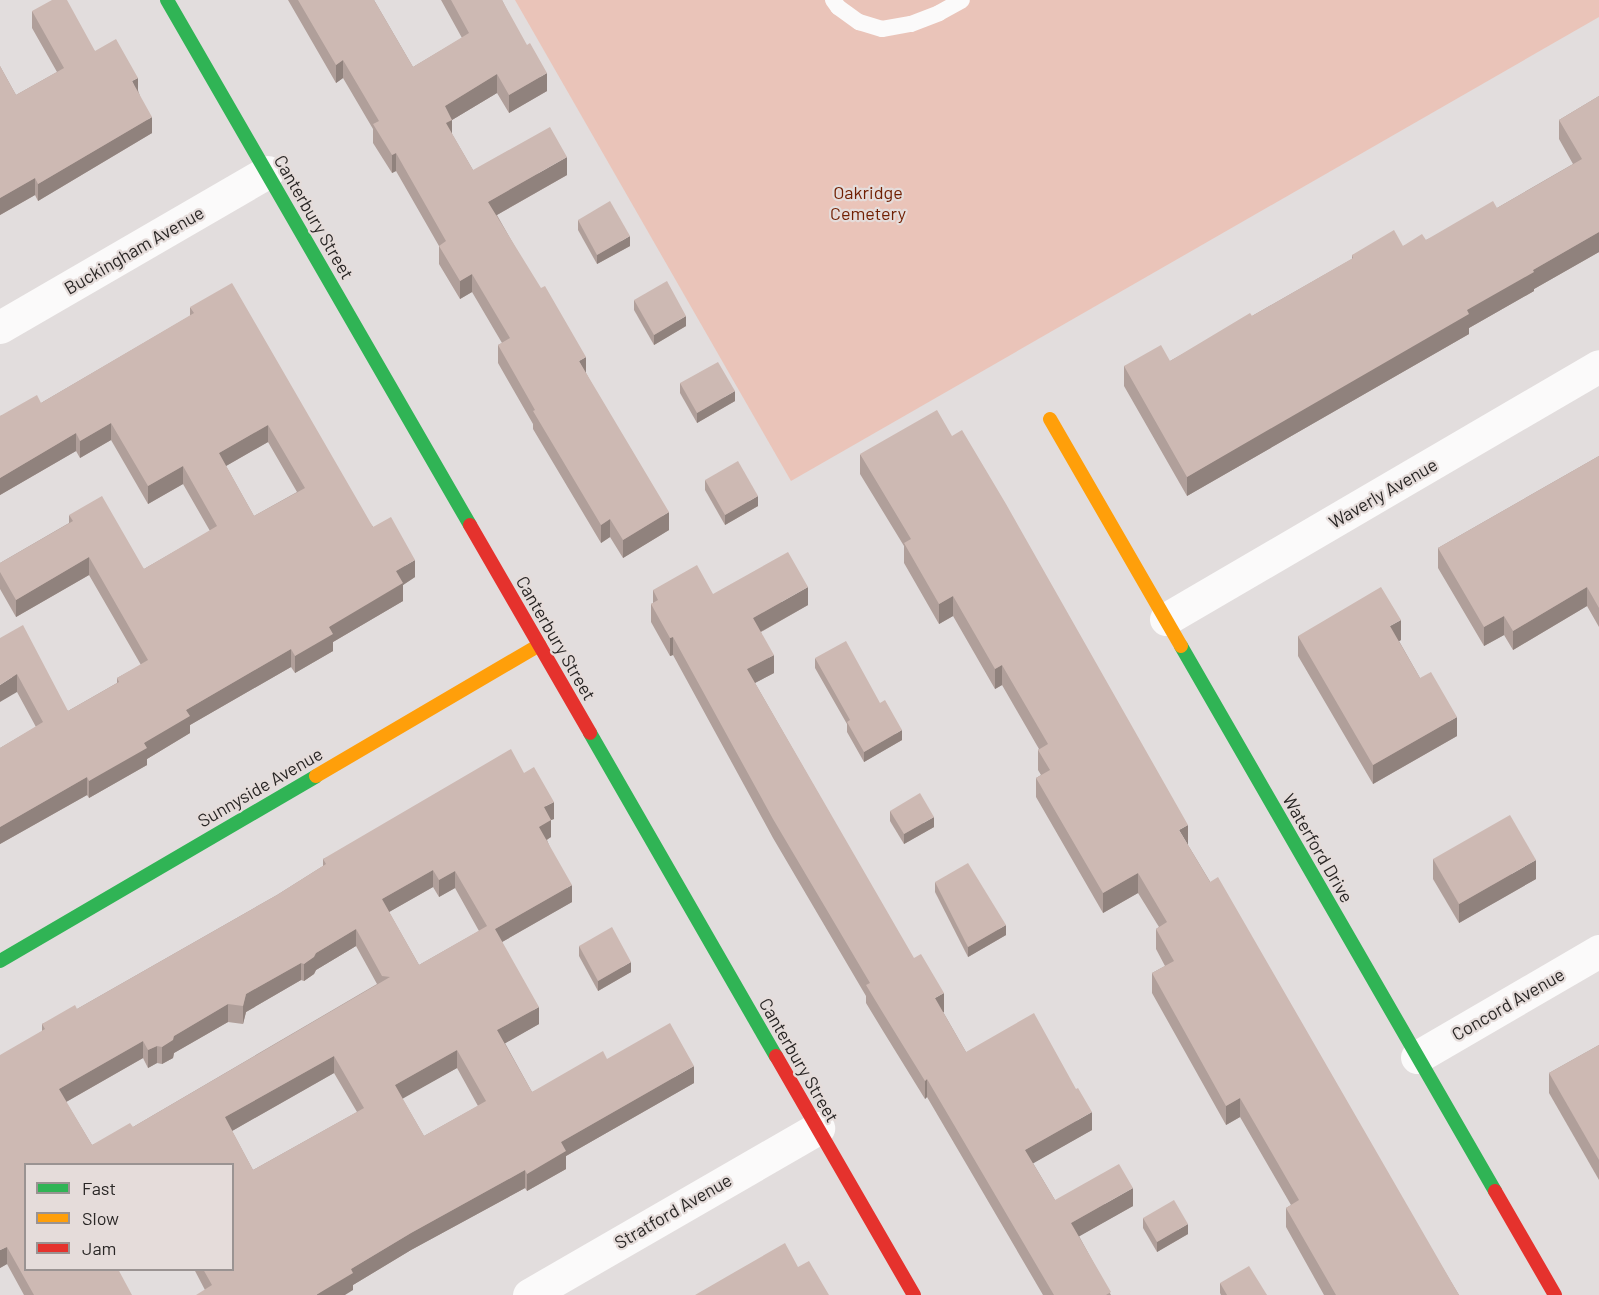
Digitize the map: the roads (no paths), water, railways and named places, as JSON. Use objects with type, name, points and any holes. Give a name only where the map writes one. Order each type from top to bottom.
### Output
[{"type":"street","name":"Canterbury Street","points":[[167,0],[914,1295]]},
{"type":"street","name":"Buckingham Avenue","points":[[0,327],[267,172]]},
{"type":"street","name":"Waverly Avenue","points":[[1166,619],[1599,366]]},
{"type":"street","name":"Waterford Drive","points":[[1050,419],[1555,1295]]},
{"type":"street","name":"Sunnyside Avenue","points":[[0,961],[539,645]]},
{"type":"street","name":"Concord Avenue","points":[[1417,1057],[1599,951]]},
{"type":"street","name":"Stratford Avenue","points":[[529,1295],[818,1128]]},
{"type":"lane","points":[[833,0],[838,7],[860,22],[882,29],[911,24],[939,14],[962,0]]},
{"type":"park label","name":"Oakridge Cemetery","points":[[868,203]]}]
